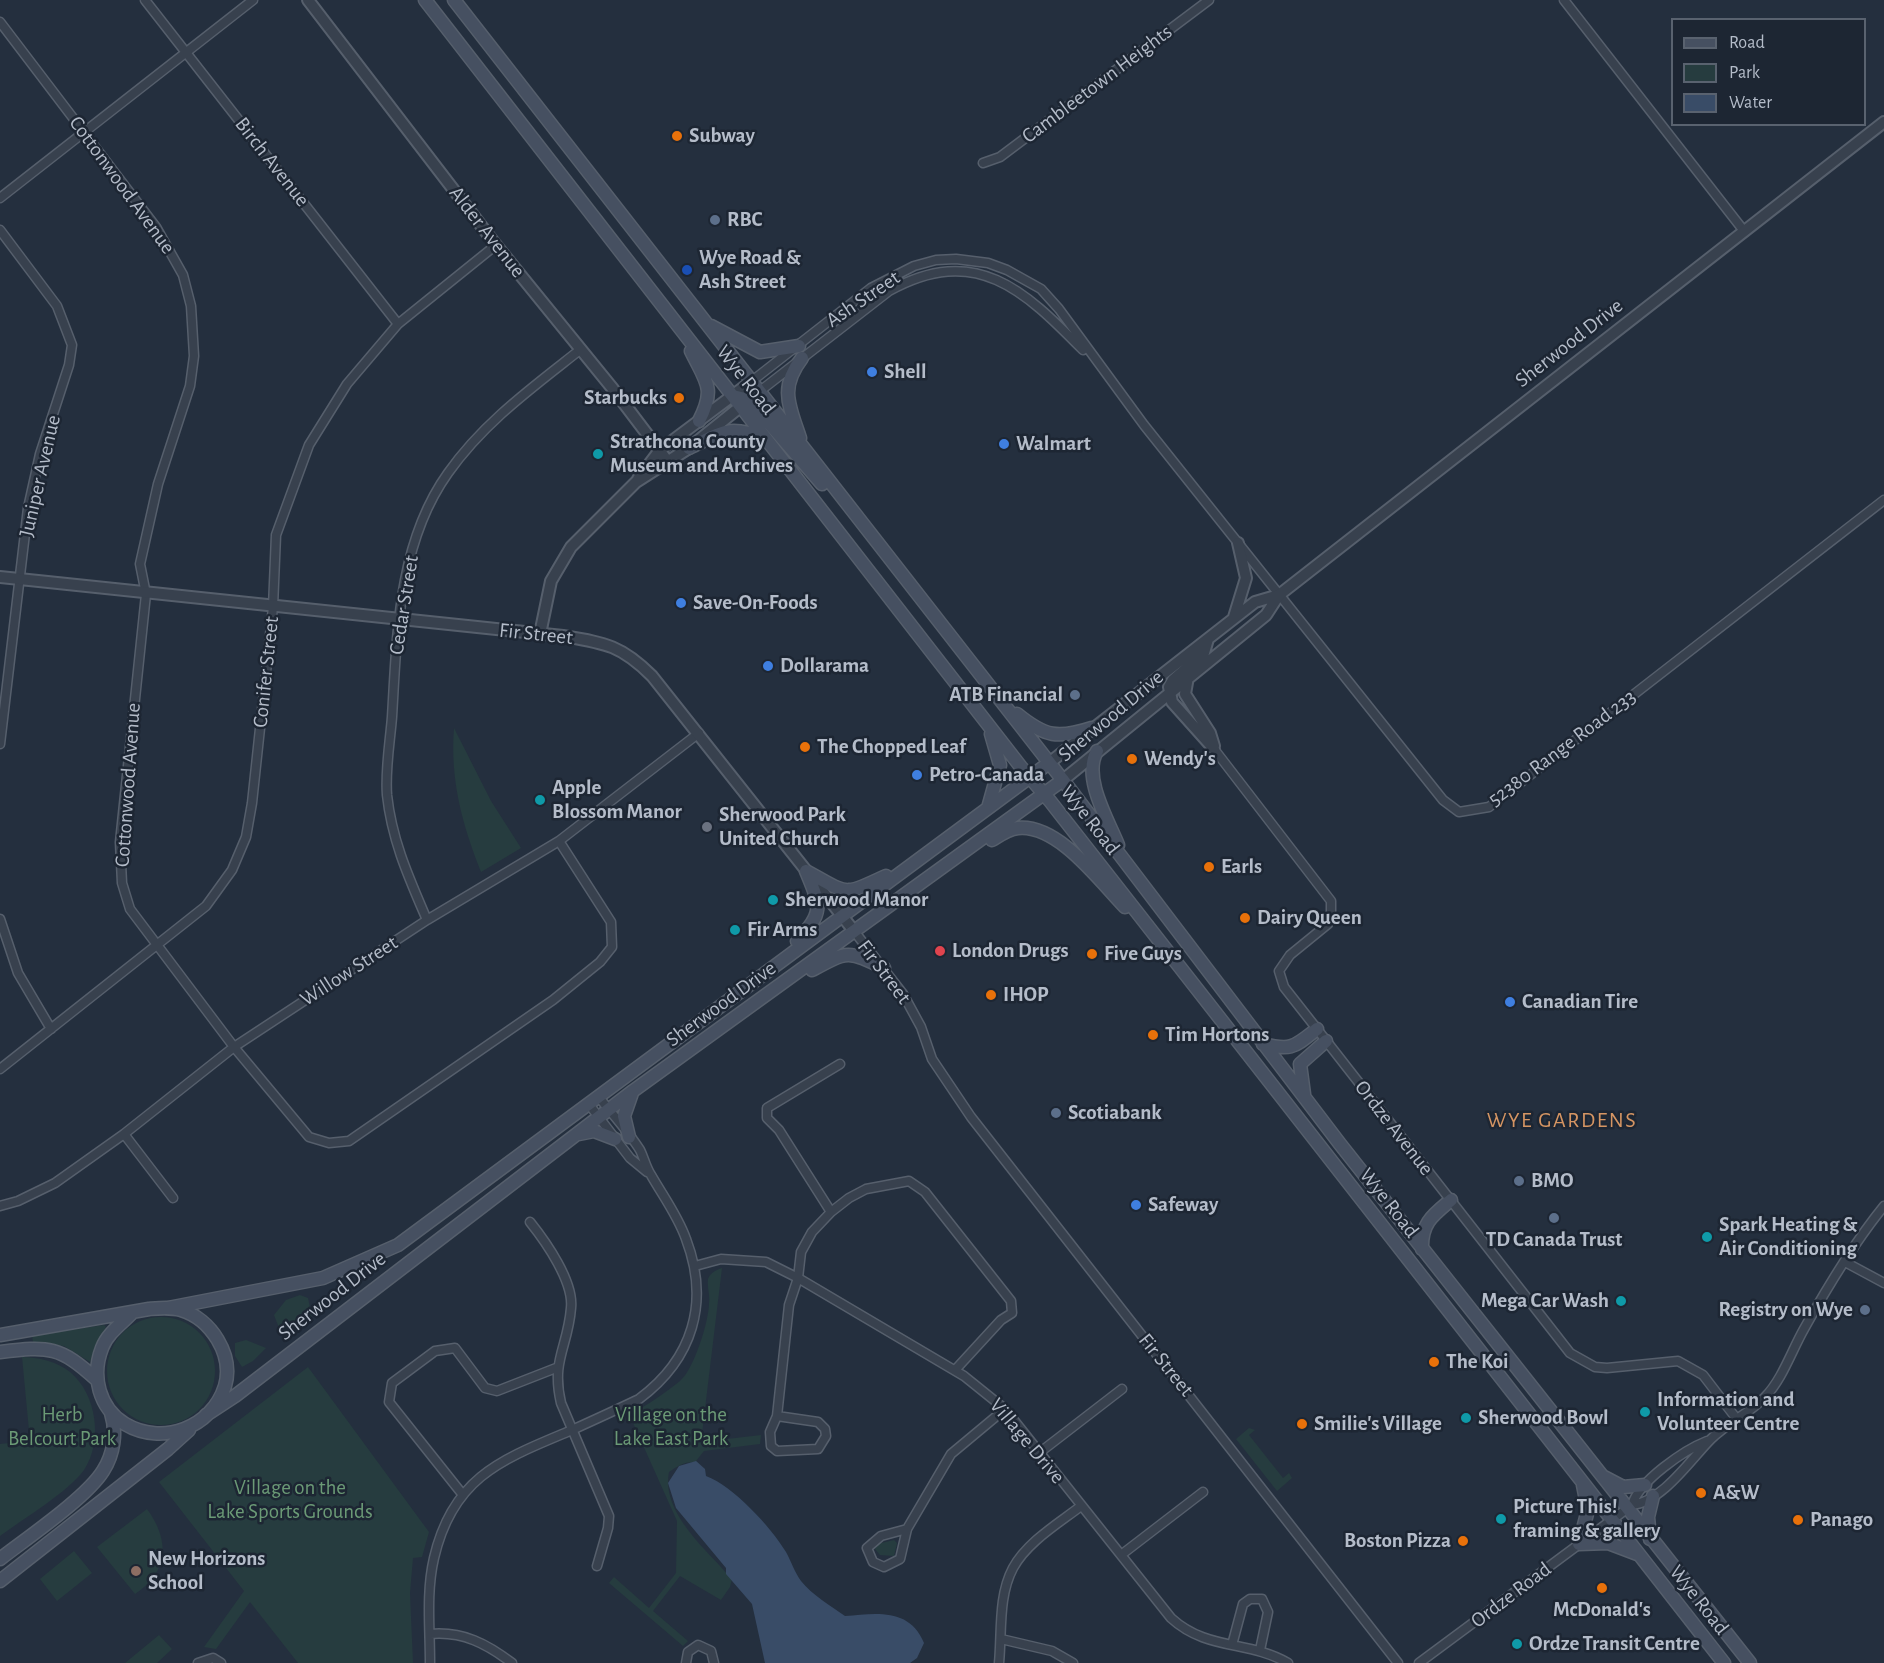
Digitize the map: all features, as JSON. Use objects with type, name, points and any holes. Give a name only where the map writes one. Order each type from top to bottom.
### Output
[{"type":"main road","name":"Wye Road","points":[[425,0],[678,326],[741,401],[1029,777],[1045,794],[1724,1663]]},
{"type":"main road","name":"Wye Road","points":[[454,0],[1063,780],[1422,1249],[1598,1474],[1629,1507],[1650,1540],[1750,1663]]},
{"type":"main road","points":[[705,323],[760,352],[799,346]]},
{"type":"main road","points":[[678,326],[708,390],[709,402],[699,421]]},
{"type":"main road","points":[[802,358],[790,374],[788,393],[791,412],[804,448]]},
{"type":"main road","points":[[741,401],[837,502],[850,506]]},
{"type":"main road","points":[[689,448],[723,432],[738,430],[770,441]]},
{"type":"main road","points":[[1001,701],[1028,723],[1055,736],[1092,728]]},
{"type":"main road","points":[[988,724],[1000,765],[988,808]]},
{"type":"main road","points":[[1097,751],[1092,765],[1097,791],[1125,860]]},
{"type":"main road","name":"Sherwood Drive","points":[[168,1308],[304,1283],[342,1272],[382,1254],[419,1231],[778,962],[1049,763]]},
{"type":"main road","name":"Sherwood Drive","points":[[206,1415],[633,1091],[1063,780]]},
{"type":"main road","points":[[929,876],[956,863],[1010,830],[1038,830],[1066,847],[1166,949]]},
{"type":"main road","points":[[806,871],[836,888],[852,892],[907,867]]},
{"type":"main road","points":[[778,962],[815,922],[819,912],[806,871]]},
{"type":"main road","points":[[769,994],[848,954],[862,956],[884,968]]},
{"type":"main road","points":[[1263,1044],[1285,1049],[1292,1047],[1317,1029]]},
{"type":"main road","points":[[1305,1098],[1300,1064],[1326,1041]]},
{"type":"main road","points":[[629,1137],[624,1116],[633,1091]]},
{"type":"main road","points":[[575,1136],[594,1131],[615,1139]]},
{"type":"main road","points":[[1422,1249],[1422,1235],[1426,1222],[1451,1200]]},
{"type":"main road","points":[[0,1335],[168,1308],[187,1312],[198,1319],[215,1336],[223,1351],[227,1370],[225,1386],[206,1415],[168,1449],[0,1581]]},
{"type":"main road","points":[[97,1380],[102,1347],[112,1332],[131,1314]]},
{"type":"main road","points":[[0,1352],[31,1348],[58,1351],[74,1359],[97,1380],[110,1412],[115,1436],[110,1457],[103,1472],[84,1492],[0,1559]]},
{"type":"main road","points":[[110,1412],[134,1429],[148,1433],[171,1434],[192,1426]]},
{"type":"main road","points":[[1598,1474],[1623,1487],[1645,1485]]},
{"type":"main road","points":[[1582,1481],[1588,1510],[1579,1544],[1608,1543],[1640,1555]]},
{"type":"main road","points":[[1650,1540],[1648,1517],[1653,1496]]},
{"type":"street","name":"Birch Avenue","points":[[145,0],[398,324]]},
{"type":"street","points":[[0,198],[253,0]]},
{"type":"street","name":"Alder Avenue","points":[[308,0],[496,245],[581,349],[669,463]]},
{"type":"street","name":"Cambleetown Heights","points":[[983,163],[1000,157],[1209,0]]},
{"type":"street","points":[[1564,0],[1744,231]]},
{"type":"street","name":"Cottonwood Avenue","points":[[0,22],[85,131],[171,249],[183,275],[191,306],[194,356],[190,386],[158,484],[140,564],[146,594],[119,863],[130,909],[156,947],[234,1047],[309,1137],[329,1143],[349,1141],[369,1130],[553,999],[600,962],[612,947],[611,922],[560,841]]},
{"type":"street","name":"Sherwood Drive","points":[[1063,780],[1266,615],[1279,595],[1884,122]]},
{"type":"street","name":"Juniper Avenue","points":[[0,230],[57,306],[72,345],[69,365],[40,454],[33,486],[2,710],[0,744]]},
{"type":"street","name":"Conifer Street","points":[[0,1069],[156,947],[206,906],[219,890],[241,853],[250,821],[273,607],[276,534],[309,445],[347,384],[398,324],[496,245]]},
{"type":"street","name":"Ash Street","points":[[636,482],[669,463],[689,448],[799,346],[871,288],[893,275],[936,260],[956,259],[988,263],[1007,270],[1041,289],[1059,309],[1101,368],[1279,595]]},
{"type":"street","name":"Ash Street","points":[[540,634],[551,581],[559,564],[585,531],[636,482],[660,450],[699,421],[741,401],[756,386],[802,358],[890,291],[908,281],[944,272],[988,276],[1013,287],[1043,309],[1101,368]]},
{"type":"street","name":"Cedar Street","points":[[427,920],[398,853],[387,793],[398,618],[408,566],[429,505],[447,474],[491,421],[581,349]]},
{"type":"street","name":"52380 Range Road 233","points":[[1279,595],[1443,800],[1460,812],[1489,807],[1884,500]]},
{"type":"street","points":[[1233,619],[1243,596],[1246,578],[1238,543]]},
{"type":"street","name":"Fir Street","points":[[0,577],[540,634],[611,644],[631,657],[652,676],[884,968],[911,1006],[932,1059],[960,1103],[1398,1663]]},
{"type":"street","name":"Sherwood Drive","points":[[1049,763],[1255,602],[1279,595]]},
{"type":"street","points":[[1208,639],[1204,653],[1170,684],[1170,692],[1172,702],[1214,749]]},
{"type":"street","points":[[1188,677],[1185,694],[1210,733],[1214,749]]},
{"type":"street","name":"Willow Street","points":[[0,1206],[18,1201],[55,1183],[124,1134],[234,1047],[427,920],[560,841],[699,734]]},
{"type":"street","name":"Ordze Avenue","points":[[1214,749],[1331,901],[1331,918],[1328,924],[1290,955],[1279,971],[1284,987],[1326,1041],[1570,1353],[1595,1367],[1607,1368],[1678,1361],[1703,1375],[1736,1418]]},
{"type":"street","points":[[0,919],[18,973],[51,1029]]},
{"type":"street","points":[[831,1212],[779,1130],[767,1118],[767,1108],[840,1064]]},
{"type":"street","points":[[430,1663],[430,1589],[434,1557],[451,1515],[463,1495],[504,1459],[639,1399],[655,1387],[672,1369],[685,1349],[695,1317],[698,1296],[695,1266],[676,1215],[650,1174],[640,1151],[593,1100]]},
{"type":"street","points":[[604,1114],[615,1139],[630,1158],[650,1174]]},
{"type":"street","points":[[124,1134],[173,1198]]},
{"type":"street","points":[[777,1416],[818,1422],[825,1429],[823,1442],[818,1449],[777,1451],[771,1446],[769,1440],[777,1416],[789,1305],[798,1278],[801,1252],[812,1232],[831,1212],[849,1198],[884,1184],[909,1181],[925,1191],[1011,1301],[1012,1313],[1001,1320],[956,1369]]},
{"type":"street","name":"Ordze Road","points":[[1419,1663],[1629,1507],[1640,1504],[1653,1496],[1686,1469],[1710,1440],[1770,1391],[1824,1293],[1862,1233],[1884,1206]]},
{"type":"street","points":[[531,1222],[561,1269],[572,1305],[556,1368],[561,1403],[609,1516],[608,1528],[597,1566]]},
{"type":"street","name":"Village Drive","points":[[695,1266],[721,1259],[766,1262],[956,1369],[1005,1409],[1171,1618],[1184,1630],[1197,1637],[1260,1650],[1288,1663]]},
{"type":"street","points":[[1845,1262],[1884,1283]]},
{"type":"street","points":[[463,1495],[389,1402],[392,1383],[435,1351],[455,1348],[485,1388],[497,1390],[556,1368]]},
{"type":"street","points":[[1039,1453],[1122,1389]]},
{"type":"street","points":[[908,1529],[881,1536],[867,1548],[873,1562],[884,1567],[900,1559],[908,1529],[951,1454],[1005,1409]]},
{"type":"street","name":"Ordze Road","points":[[1629,1507],[1634,1497],[1645,1485],[1691,1448],[1710,1440]]},
{"type":"street","points":[[1120,1555],[1203,1492]]},
{"type":"street","points":[[999,1663],[1005,1592],[1014,1566],[1028,1549],[1081,1506]]},
{"type":"street","points":[[1232,1645],[1243,1604],[1250,1599],[1262,1599],[1268,1612],[1260,1650]]},
{"type":"street","points":[[430,1634],[448,1632],[465,1636],[480,1642],[512,1663]]},
{"type":"street","points":[[1001,1639],[1052,1651],[1072,1663]]},
{"type":"street","points":[[686,1663],[688,1652],[698,1645],[711,1651],[714,1663]]},
{"type":"street","points":[[198,1663],[213,1658],[221,1663]]},
{"type":"green space","points":[[454,728],[491,801],[521,848],[481,872],[468,837],[459,802],[454,766]]},
{"type":"green space","name":"Village on the Lake East Park","points":[[722,1268],[701,1442],[761,1435],[760,1444],[704,1451],[696,1461],[700,1464],[688,1462],[669,1472],[668,1487],[679,1516],[688,1530],[732,1579],[730,1587],[721,1600],[680,1576],[653,1611],[688,1641],[683,1646],[609,1583],[614,1577],[649,1608],[676,1573],[677,1521],[629,1414],[662,1395],[685,1375],[700,1344],[706,1321],[709,1300],[708,1279],[710,1275]]},
{"type":"green space","points":[[300,1295],[308,1298],[312,1317],[299,1327],[279,1328],[274,1315],[286,1300]]},
{"type":"green space","points":[[161,1317],[182,1321],[199,1333],[211,1350],[215,1371],[211,1392],[199,1409],[182,1421],[161,1425],[140,1421],[123,1409],[111,1392],[107,1371],[111,1350],[123,1333],[140,1321]]},
{"type":"green space","points":[[104,1325],[106,1327],[95,1346],[90,1362],[64,1346],[33,1342],[32,1336]]},
{"type":"green space","points":[[246,1340],[266,1348],[253,1361],[242,1367],[235,1356],[235,1343]]},
{"type":"green space","name":"Herb Belcourt Park","points":[[22,1357],[54,1363],[65,1368],[79,1381],[91,1405],[95,1432],[94,1446],[90,1459],[77,1478],[0,1536],[0,1444],[30,1441]]},
{"type":"green space","name":"Village on the Lake Sports Grounds","points":[[308,1367],[429,1532],[422,1557],[413,1558],[410,1593],[413,1663],[298,1663],[250,1602],[216,1649],[204,1647],[244,1591],[159,1482]]},
{"type":"green space","points":[[1249,1428],[1255,1430],[1249,1435],[1283,1478],[1289,1473],[1292,1478],[1277,1491],[1236,1439]]},
{"type":"green space","points":[[147,1509],[160,1532],[162,1555],[160,1566],[154,1576],[135,1594],[97,1547]]},
{"type":"green space","points":[[894,1540],[897,1543],[894,1556],[880,1555],[875,1549],[877,1544]]},
{"type":"green space","points":[[74,1551],[92,1573],[57,1601],[40,1579]]},
{"type":"green space","points":[[159,1635],[172,1649],[157,1663],[125,1663]]},
{"type":"water","points":[[696,1461],[705,1469],[706,1476],[717,1481],[739,1498],[771,1531],[786,1552],[801,1581],[822,1600],[845,1616],[891,1615],[910,1624],[924,1643],[917,1658],[910,1663],[765,1663],[752,1604],[726,1574],[726,1568],[676,1508],[668,1483],[679,1466]]},
{"type":"place","name":"Subway","points":[[677,136]]},
{"type":"place","name":"RBC","points":[[715,220]]},
{"type":"place","name":"Wye Road & Ash Street","points":[[687,270]]},
{"type":"place","name":"Shell","points":[[872,372]]},
{"type":"place","name":"Starbucks","points":[[679,398]]},
{"type":"place","name":"Walmart","points":[[1004,444]]},
{"type":"place","name":"Strathcona County Museum and Archives","points":[[598,454]]},
{"type":"place","name":"Save-On-Foods","points":[[681,603]]},
{"type":"place","name":"Dollarama","points":[[768,666]]},
{"type":"place","name":"ATB Financial","points":[[1075,695]]},
{"type":"place","name":"The Chopped Leaf","points":[[805,747]]},
{"type":"place","name":"Wendy's","points":[[1132,759]]},
{"type":"place","name":"Petro-Canada","points":[[917,775]]},
{"type":"place","name":"Apple Blossom Manor","points":[[540,800]]},
{"type":"place","name":"Sherwood Park United Church","points":[[707,827]]},
{"type":"place","name":"Earls","points":[[1209,867]]},
{"type":"place","name":"Sherwood Manor","points":[[773,900]]},
{"type":"place","name":"Dairy Queen","points":[[1245,918]]},
{"type":"place","name":"Fir Arms","points":[[735,930]]},
{"type":"place","name":"London Drugs","points":[[940,951]]},
{"type":"place","name":"Five Guys","points":[[1092,954]]},
{"type":"place","name":"IHOP","points":[[991,995]]},
{"type":"place","name":"Canadian Tire","points":[[1510,1002]]},
{"type":"place","name":"Tim Hortons","points":[[1153,1035]]},
{"type":"place","name":"Scotiabank","points":[[1056,1113]]},
{"type":"place","name":"BMO","points":[[1519,1181]]},
{"type":"place","name":"Safeway","points":[[1136,1205]]},
{"type":"place","name":"TD Canada Trust","points":[[1554,1218]]},
{"type":"place","name":"Spark Heating & Air Conditioning","points":[[1707,1237]]},
{"type":"place","name":"Mega Car Wash","points":[[1621,1301]]},
{"type":"place","name":"Registry on Wye","points":[[1865,1310]]},
{"type":"place","name":"The Koi","points":[[1434,1362]]},
{"type":"place","name":"Information and Volunteer Centre","points":[[1645,1412]]},
{"type":"place","name":"Sherwood Bowl","points":[[1466,1418]]},
{"type":"place","name":"Smilie's Village","points":[[1302,1424]]},
{"type":"place","name":"A&W","points":[[1701,1493]]},
{"type":"place","name":"Picture This! framing & gallery","points":[[1501,1519]]},
{"type":"place","name":"Panago","points":[[1798,1520]]},
{"type":"place","name":"Boston Pizza","points":[[1463,1541]]},
{"type":"place","name":"New Horizons School","points":[[136,1571]]},
{"type":"place","name":"McDonald's","points":[[1602,1588]]},
{"type":"place","name":"Ordze Transit Centre","points":[[1517,1644]]},
{"type":"district","name":"WYE GARDENS","points":[[1562,1120]]}]
